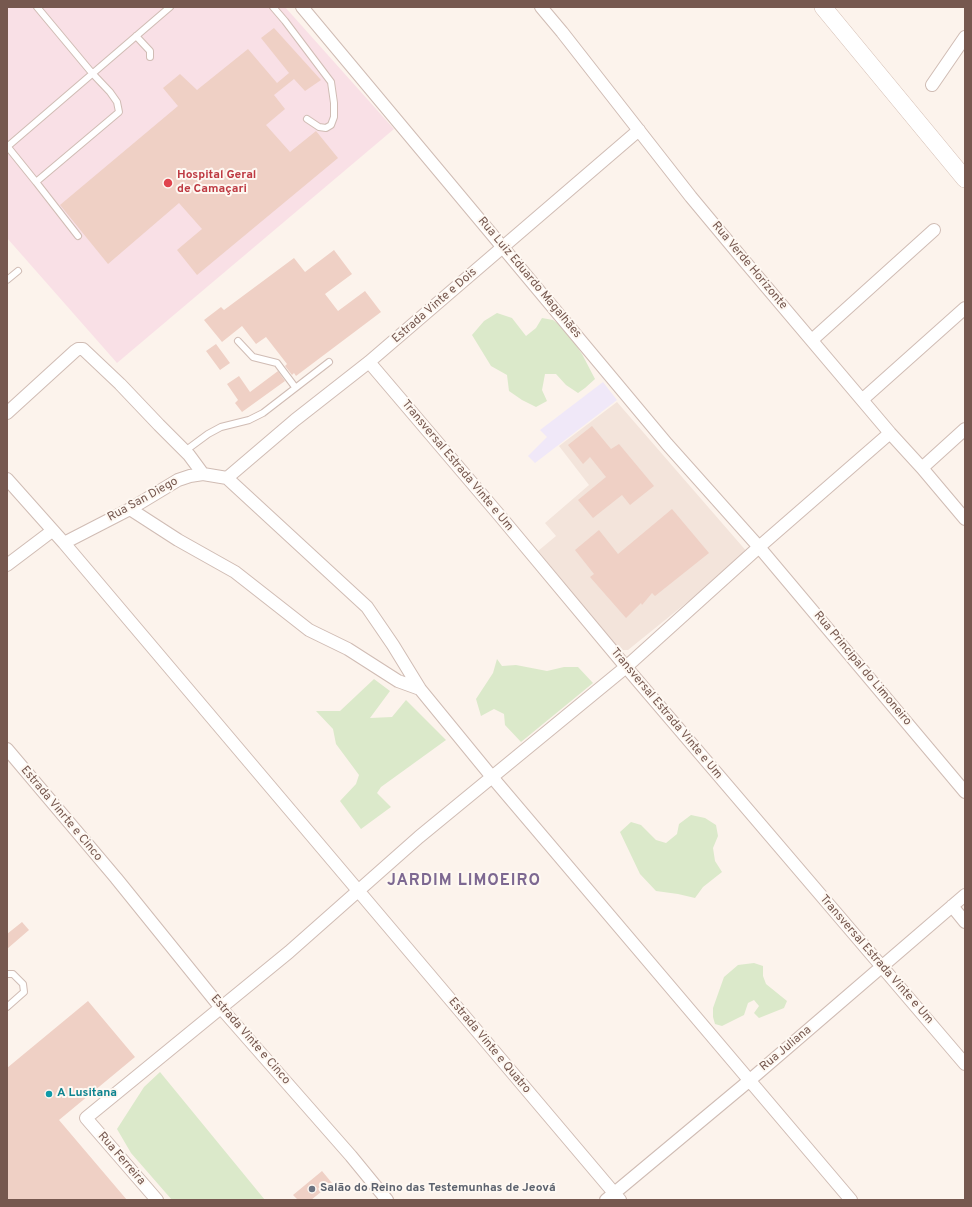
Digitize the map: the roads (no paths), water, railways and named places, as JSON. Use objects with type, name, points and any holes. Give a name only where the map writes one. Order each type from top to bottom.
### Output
[{"type":"street","name":"Rua Luiz Eduardo Magalhães","points":[[302,7],[667,444],[759,547]]},
{"type":"street","name":"Rua Verde Horizonte","points":[[541,7],[696,203],[863,399],[890,433],[965,519]]},
{"type":"street","points":[[823,7],[965,179]]},
{"type":"street","points":[[932,86],[965,37]]},
{"type":"street","name":"Estrada Vinte e Dois","points":[[227,478],[295,420],[369,362],[639,130]]},
{"type":"street","points":[[812,340],[934,230]]},
{"type":"street","points":[[863,399],[965,308]]},
{"type":"street","points":[[7,413],[75,351],[78,349],[83,349],[120,384],[185,451],[203,474]]},
{"type":"street","name":"Transversal Estrada Vinte e Um","points":[[369,362],[626,667],[965,1064]]},
{"type":"street","points":[[922,468],[965,429]]},
{"type":"street","points":[[221,1008],[289,952],[419,838],[626,667],[759,547],[890,433]]},
{"type":"street","name":"Rua San Diego","points":[[64,543],[130,509],[178,480],[203,474],[227,478]]},
{"type":"street","points":[[227,478],[367,607],[393,645],[420,689],[492,777],[851,1200]]},
{"type":"street","name":"Estrada Vinte e Quatro","points":[[7,479],[64,543],[358,891],[613,1198]]},
{"type":"street","points":[[130,509],[178,540],[235,572],[309,630],[348,649],[398,681],[420,689]]},
{"type":"street","points":[[7,565],[52,531]]},
{"type":"street","name":"Rua Principal do Limoneiro","points":[[759,547],[965,792]]},
{"type":"street","name":"Estrada Vinrte e Cinco","points":[[7,749],[116,878]]},
{"type":"street","name":"Estrada Vinte e Cinco","points":[[116,878],[221,1008],[351,1156],[386,1200]]},
{"type":"street","name":"Rua Juliana","points":[[613,1198],[965,895]]},
{"type":"street","points":[[952,906],[965,922]]},
{"type":"street","name":"Rua Ferreira","points":[[156,1200],[86,1118],[221,1008]]},
{"type":"lane","points":[[36,7],[110,92],[117,102],[119,112],[36,182]]},
{"type":"lane","points":[[78,236],[7,147],[170,7]]},
{"type":"lane","points":[[272,7],[290,27],[331,82],[334,117],[331,125],[326,128],[319,127],[307,119]]},
{"type":"lane","points":[[136,36],[150,51],[150,57]]},
{"type":"lane","points":[[7,280],[18,271]]},
{"type":"lane","points":[[238,341],[253,357],[277,363],[295,387]]},
{"type":"lane","points":[[185,451],[214,430],[249,420],[262,413],[329,362]]},
{"type":"lane","points":[[7,974],[13,974],[23,984],[24,992],[7,1007]]},
{"type":"place","name":"Hospital Geral de Camaçari","points":[[168,183]]},
{"type":"place","name":"A Lusitana","points":[[49,1094]]},
{"type":"place","name":"Salão do Reino das Testemunhas de Jeová","points":[[312,1189]]},
{"type":"district","name":"JARDIM LIMOEIRO","points":[[464,882]]}]
